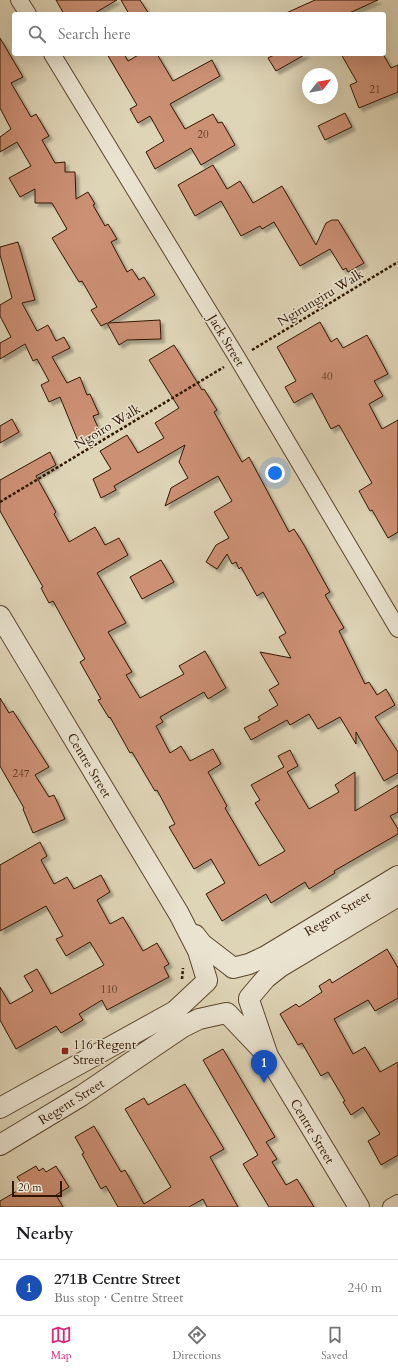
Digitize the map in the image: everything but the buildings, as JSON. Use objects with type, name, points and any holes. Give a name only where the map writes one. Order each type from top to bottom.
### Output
[{"type":"street","points":[[19,0],[27,12]]},
{"type":"street","name":"Jack Street","points":[[53,56],[238,359],[398,629]]},
{"type":"street","name":"Centre Street","points":[[0,616],[179,914],[198,952],[207,980]]},
{"type":"street","name":"Regent Street","points":[[232,967],[249,964],[266,956],[398,876]]},
{"type":"street","name":"Regent Street","points":[[249,999],[266,978],[280,967],[398,896]]},
{"type":"street","name":"Centre Street","points":[[179,914],[202,944],[232,967]]},
{"type":"street","points":[[232,967],[244,974],[248,979],[251,992],[249,999],[240,1010],[226,1013],[219,1011],[208,1002],[205,995],[207,980],[218,969],[232,967]]},
{"type":"street","name":"Regent Street","points":[[0,1108],[175,1011],[207,980]]},
{"type":"street","name":"Centre Street","points":[[249,999],[268,1056],[359,1207]]},
{"type":"street","name":"Centre Street","points":[[226,1013],[268,1056]]},
{"type":"street","name":"Regent Street","points":[[0,1145],[81,1096],[183,1026],[199,1019],[226,1013]]},
{"type":"street","points":[[392,1207],[398,1203]]},
{"type":"path","name":"Ngirungiru Walk","points":[[252,350],[398,262]]},
{"type":"path","name":"Ngoiro Walk","points":[[0,502],[224,367]]},
{"type":"path","points":[[180,983],[183,963]]},
{"type":"place","name":"116 Regent Street","points":[[65,1051]]},
{"type":"place","name":"271B Centre Street","points":[[264,1083]]}]
